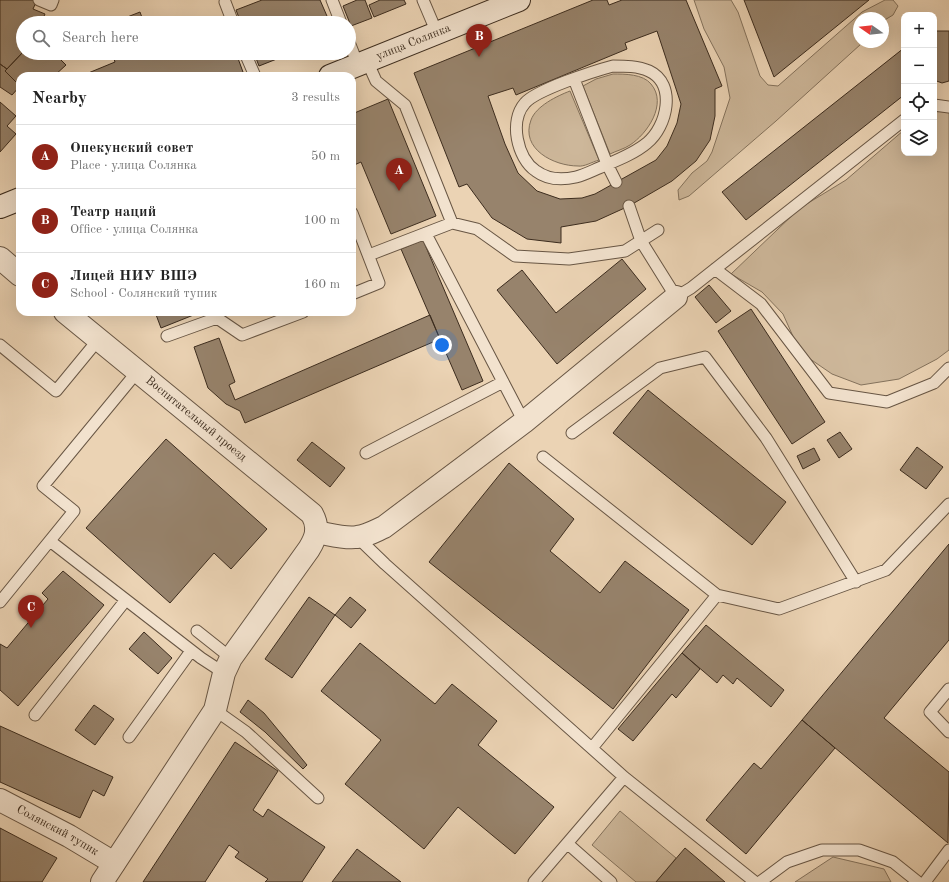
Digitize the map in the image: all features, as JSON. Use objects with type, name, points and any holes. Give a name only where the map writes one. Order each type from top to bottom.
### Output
[{"type":"street","name":"улица Солянка","points":[[340,72],[520,0]]},
{"type":"street","points":[[0,207],[16,201]]},
{"type":"street","points":[[109,876],[214,710],[228,665],[310,548],[316,532],[357,537],[384,527],[524,422],[676,297]]},
{"type":"street","name":"Воспитательный проезд","points":[[69,316],[312,514],[316,520],[316,532]]},
{"type":"street","name":"Солянский тупик","points":[[0,800],[69,836],[109,876]]},
{"type":"lane","points":[[39,0],[51,5],[53,0]]},
{"type":"lane","points":[[332,0],[338,16]]},
{"type":"lane","points":[[423,0],[437,33]]},
{"type":"lane","points":[[225,2],[230,16]]},
{"type":"lane","points":[[356,52],[376,81],[405,105],[452,223]]},
{"type":"lane","points":[[248,60],[253,72]]},
{"type":"lane","points":[[613,66],[632,66],[649,71],[660,79],[666,94],[665,114],[660,128],[648,143],[632,153],[607,164],[579,176],[565,180],[551,178],[536,171],[525,160],[516,131],[518,115],[524,103],[535,94],[595,71],[613,66]]},
{"type":"lane","points":[[574,79],[607,164],[616,182]]},
{"type":"lane","points":[[937,105],[949,107]]},
{"type":"lane","points":[[629,206],[641,241],[676,297],[691,288],[901,122]]},
{"type":"lane","points":[[356,223],[380,283],[356,292]]},
{"type":"lane","points":[[369,256],[452,223],[477,229],[514,256],[569,259],[625,251],[658,230]]},
{"type":"lane","points":[[426,234],[524,422]]},
{"type":"lane","points":[[715,269],[761,304],[829,393],[887,402],[934,383],[949,368]]},
{"type":"lane","points":[[168,336],[217,318],[242,335],[292,316]]},
{"type":"lane","points":[[0,345],[56,391],[98,340]]},
{"type":"lane","points":[[572,433],[660,368],[705,357],[766,438],[856,582]]},
{"type":"lane","points":[[0,602],[74,512],[43,486],[137,372]]},
{"type":"lane","points":[[366,453],[503,382]]},
{"type":"lane","points":[[543,457],[717,595],[779,609],[886,570],[949,504]]},
{"type":"lane","points":[[357,537],[385,564],[624,777],[755,882]]},
{"type":"lane","points":[[50,541],[201,658],[228,665]]},
{"type":"lane","points":[[592,748],[717,595]]},
{"type":"lane","points":[[35,715],[126,601]]},
{"type":"lane","points":[[197,631],[228,665]]},
{"type":"lane","points":[[129,737],[191,651]]},
{"type":"lane","points":[[949,689],[930,712],[949,732]]},
{"type":"lane","points":[[214,710],[246,732],[318,798]]},
{"type":"lane","points":[[534,882],[624,777]]},
{"type":"lane","points":[[568,844],[611,882]]},
{"type":"lane","points":[[760,882],[787,862],[822,850],[859,850],[893,862],[918,882]]},
{"type":"lane","points":[[925,882],[949,850]]},
{"type":"shaded area","points":[[694,0],[731,0],[738,12],[760,76],[768,85],[778,86],[853,20],[853,48],[857,48],[776,121],[689,196],[679,200],[678,190],[692,173],[707,161],[712,152],[730,98],[724,67],[704,29]]},
{"type":"shaded area","points":[[885,0],[893,0],[898,6],[893,15],[889,17],[889,12],[862,12]]},
{"type":"shaded area","points":[[613,74],[634,75],[643,78],[651,84],[656,92],[657,100],[653,118],[643,134],[630,145],[610,154],[583,86],[596,79]]},
{"type":"shaded area","points":[[570,91],[599,160],[583,166],[559,163],[550,159],[541,154],[530,139],[529,130],[531,120],[537,110],[553,99]]},
{"type":"shaded area","points":[[945,111],[949,113],[949,350],[937,359],[899,379],[861,385],[832,374],[800,352],[783,314],[762,292],[731,274],[800,208],[846,180],[901,133],[901,156],[937,156],[937,112]]},
{"type":"shaded area","points":[[620,811],[676,858],[656,882],[636,882],[592,845]]},
{"type":"shaded area","points":[[833,857],[884,869],[891,882],[795,882]]},
{"type":"building","points":[[0,0],[37,0],[33,9],[45,14],[44,16],[16,16],[16,59],[7,69],[0,64]]},
{"type":"building","points":[[262,0],[320,0],[327,16],[238,16],[236,10]]},
{"type":"building","points":[[357,0],[365,0],[372,18],[356,24],[356,16],[347,16],[343,6]]},
{"type":"building","points":[[380,0],[404,0],[406,4],[374,17],[369,5]]},
{"type":"building","points":[[593,0],[607,0],[609,5],[622,0],[686,0],[722,86],[715,89],[715,116],[710,140],[696,161],[672,181],[629,206],[596,221],[561,227],[561,243],[527,239],[492,218],[467,184],[459,187],[414,73]],"holes":[[[657,31],[681,104],[677,123],[667,146],[656,160],[595,194],[582,198],[560,199],[537,191],[518,173],[505,144],[488,96],[513,88],[516,95],[627,49],[625,43]]]},
{"type":"building","points":[[744,0],[869,0],[853,12],[774,77]]},
{"type":"building","points":[[140,12],[141,16],[130,16]]},
{"type":"building","points":[[937,31],[949,31],[949,81],[942,83],[937,81]]},
{"type":"building","points":[[901,50],[901,97],[746,220],[722,192]]},
{"type":"building","points":[[16,59],[61,60],[66,65],[58,72],[16,72],[16,82],[5,71]]},
{"type":"building","points":[[114,60],[239,60],[243,72],[91,72],[115,62]]},
{"type":"building","points":[[257,60],[274,60],[259,66]]},
{"type":"building","points":[[0,64],[7,69],[5,71],[16,82],[16,90],[12,95],[0,87]]},
{"type":"building","points":[[388,99],[436,216],[391,234],[361,162],[356,164],[356,112]]},
{"type":"building","points":[[0,102],[16,116],[7,126],[16,134],[0,152]]},
{"type":"building","points":[[423,240],[483,381],[462,390],[401,249]]},
{"type":"building","points":[[622,259],[646,289],[557,364],[497,290],[522,270],[556,313]]},
{"type":"building","points":[[709,285],[731,311],[716,323],[695,297]]},
{"type":"building","points":[[751,309],[825,422],[792,444],[718,331]]},
{"type":"building","points":[[430,315],[440,339],[245,423],[240,411],[226,404],[208,388],[194,347],[219,338],[235,382],[229,385],[235,400]]},
{"type":"building","points":[[156,316],[191,316],[161,328]]},
{"type":"building","points":[[648,390],[786,502],[752,545],[613,433]]},
{"type":"building","points":[[840,432],[852,449],[839,458],[827,440]]},
{"type":"building","points":[[166,439],[267,529],[231,569],[214,553],[170,603],[86,528]]},
{"type":"building","points":[[312,442],[345,468],[330,487],[297,460]]},
{"type":"building","points":[[917,447],[943,467],[926,489],[900,470]]},
{"type":"building","points":[[814,448],[820,460],[803,469],[797,456]]},
{"type":"building","points":[[509,463],[574,519],[550,551],[600,593],[625,561],[689,610],[613,709],[429,562]]},
{"type":"building","points":[[949,544],[949,640],[884,718],[949,772],[948,843],[802,720]]},
{"type":"building","points":[[63,571],[104,605],[18,706],[0,690],[0,644],[7,648],[48,599],[42,593]]},
{"type":"building","points":[[309,597],[335,615],[292,678],[265,659]]},
{"type":"building","points":[[350,597],[366,610],[351,628],[335,615]]},
{"type":"building","points":[[706,625],[784,690],[771,707],[737,678],[733,684],[723,675],[717,683],[682,653]]},
{"type":"building","points":[[144,632],[172,658],[158,674],[129,649]]},
{"type":"building","points":[[360,643],[435,704],[452,684],[497,721],[478,745],[554,807],[515,854],[458,807],[424,849],[345,784],[381,740],[321,691]]},
{"type":"building","points":[[682,653],[700,669],[676,698],[672,694],[633,741],[618,729]]},
{"type":"building","points":[[248,700],[264,713],[307,765],[303,769],[265,732],[240,712]]},
{"type":"building","points":[[94,705],[114,719],[95,745],[75,730]]},
{"type":"building","points":[[802,720],[835,748],[746,854],[706,820],[754,763],[761,769]]},
{"type":"building","points":[[0,726],[113,777],[104,796],[93,790],[80,818],[0,782]]},
{"type":"building","points":[[235,742],[278,771],[253,810],[263,817],[268,809],[325,847],[302,882],[265,882],[268,879],[235,857],[239,852],[229,845],[205,882],[143,882]]},
{"type":"building","points":[[0,828],[57,858],[42,882],[0,882]]},
{"type":"building","points":[[685,848],[725,882],[656,882]]},
{"type":"building","points":[[357,849],[401,882],[332,882]]},
{"type":"place","name":"Театр наций","points":[[479,57]]},
{"type":"place","name":"Опекунский совет","points":[[399,191]]},
{"type":"place","name":"Лицей НИУ ВШЭ","points":[[31,628]]}]
